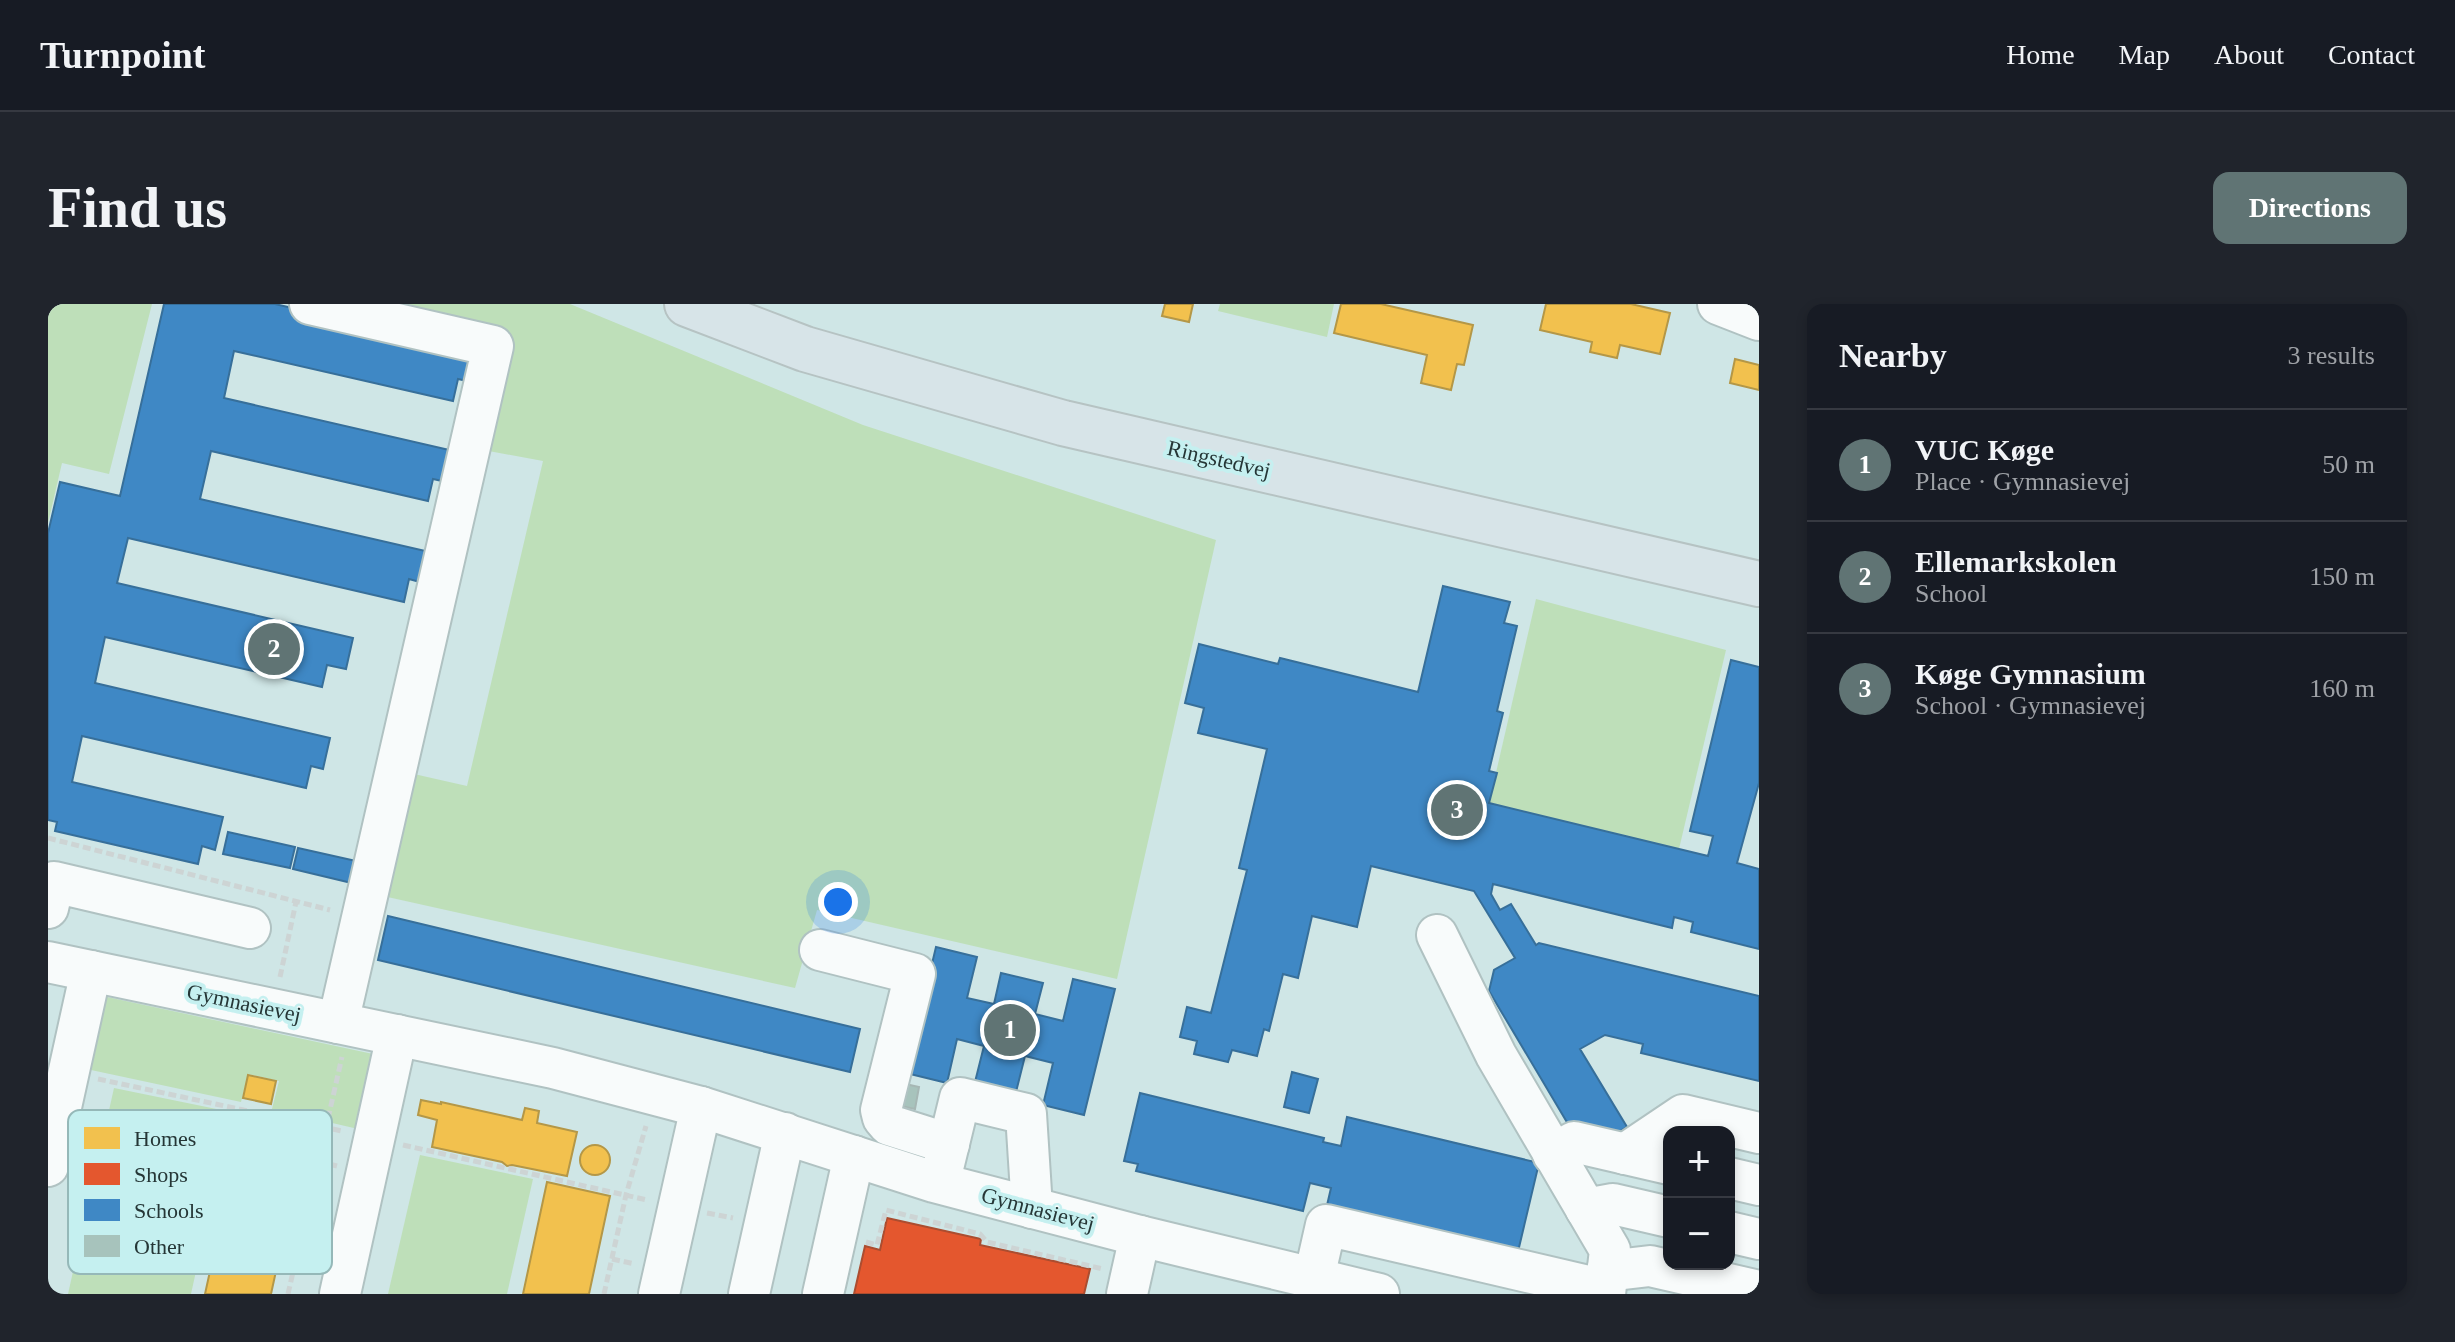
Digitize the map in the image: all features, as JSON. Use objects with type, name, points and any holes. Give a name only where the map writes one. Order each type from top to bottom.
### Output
[{"type":"main road","name":"Ringstedvej","points":[[687,304],[805,349],[1063,423],[1759,584]]},
{"type":"street","points":[[310,304],[493,346],[362,918],[344,1024]]},
{"type":"street","points":[[1718,304],[1759,320]]},
{"type":"street","points":[[48,908],[54,882],[250,928]]},
{"type":"street","points":[[1437,935],[1496,1055],[1610,1250],[1606,1285]]},
{"type":"street","points":[[820,950],[915,974],[881,1110],[889,1125],[949,1144]]},
{"type":"street","name":"Gymnasievej","points":[[48,962],[553,1068],[701,1107],[939,1183],[1363,1292]]},
{"type":"street","points":[[48,1166],[91,971]]},
{"type":"street","points":[[340,1294],[397,1035]]},
{"type":"street","points":[[939,1183],[960,1098],[1026,1114],[1032,1208]]},
{"type":"street","points":[[659,1294],[701,1107]]},
{"type":"street","points":[[1625,1154],[1683,1115],[1759,1133]]},
{"type":"street","points":[[749,1294],[785,1133]]},
{"type":"street","points":[[1553,1154],[1574,1142],[1663,1163]]},
{"type":"street","points":[[823,1294],[854,1156]]},
{"type":"street","points":[[1735,1179],[1759,1185]]},
{"type":"street","points":[[1586,1209],[1613,1204],[1663,1216]]},
{"type":"street","points":[[1314,1278],[1326,1225],[1606,1285],[1650,1266],[1759,1291]]},
{"type":"street","points":[[1735,1233],[1759,1239]]},
{"type":"street","points":[[1129,1285],[1140,1236]]},
{"type":"path","points":[[48,838],[362,918]]},
{"type":"path","points":[[272,1009],[296,902]]},
{"type":"path","points":[[329,1110],[344,1024]]},
{"type":"path","points":[[69,1073],[245,1110]]},
{"type":"path","points":[[604,1294],[626,1195],[655,1095]]},
{"type":"path","points":[[332,1128],[764,1225]]},
{"type":"path","points":[[835,1241],[863,1249],[864,1242],[877,1245],[886,1210],[980,1234],[987,1242],[1129,1285]]},
{"type":"path","points":[[288,1294],[293,1274]]},
{"type":"green space","points":[[48,304],[152,304],[109,474],[62,463],[48,523]]},
{"type":"green space","points":[[374,304],[570,304],[863,425],[1216,540],[1117,979],[817,910],[795,988],[383,896],[414,774],[467,786],[543,461],[478,449],[503,333]]},
{"type":"green space","points":[[1220,304],[1334,304],[1327,337],[1218,311]]},
{"type":"green space","points":[[1536,599],[1726,650],[1679,849],[1489,803]]},
{"type":"green space","points":[[107,997],[387,1057],[371,1132],[332,1123],[332,1110],[272,1109],[279,1081],[248,1074],[241,1102],[91,1070]]},
{"type":"green space","points":[[114,1088],[221,1110],[109,1110]]},
{"type":"green space","points":[[420,1155],[533,1179],[507,1294],[388,1294]]},
{"type":"green space","points":[[72,1274],[195,1274],[191,1294],[68,1294]]},
{"type":"building: Homes","points":[[1165,304],[1193,304],[1189,322],[1162,316]]},
{"type":"building: Homes","points":[[1341,304],[1381,304],[1473,325],[1464,365],[1457,364],[1451,390],[1421,383],[1427,355],[1334,333]]},
{"type":"building: Homes","points":[[1546,304],[1631,304],[1670,313],[1660,354],[1620,345],[1617,358],[1590,352],[1592,342],[1540,330]]},
{"type":"building: Homes","points":[[1735,359],[1759,365],[1759,390],[1730,383]]},
{"type":"building: Homes","points":[[248,1075],[276,1081],[271,1104],[243,1098]]},
{"type":"building: Homes","points":[[421,1100],[522,1120],[525,1108],[539,1111],[537,1123],[577,1132],[567,1176],[507,1166],[502,1162],[432,1147],[437,1120],[418,1115]]},
{"type":"building: Homes","points":[[595,1145],[606,1149],[610,1160],[606,1171],[595,1175],[584,1171],[580,1160],[584,1149]]},
{"type":"building: Homes","points":[[547,1182],[610,1196],[589,1294],[523,1294]]},
{"type":"building: Homes","points":[[209,1274],[275,1274],[271,1294],[205,1294]]},
{"type":"building: Shops","points":[[887,1218],[981,1239],[980,1245],[1090,1269],[1084,1294],[854,1294],[865,1246],[880,1250]]},
{"type":"building: Schools","points":[[164,304],[275,304],[483,352],[476,383],[458,379],[453,401],[234,351],[224,398],[458,452],[451,483],[433,479],[428,501],[211,451],[200,499],[434,553],[427,584],[409,579],[404,602],[128,538],[117,583],[353,638],[346,669],[327,665],[322,687],[105,637],[95,683],[330,738],[323,769],[311,766],[306,788],[82,736],[72,782],[223,817],[215,850],[202,846],[198,864],[55,831],[57,822],[48,820],[48,533],[60,482],[120,496]]},
{"type":"building: Schools","points":[[1443,586],[1510,602],[1504,623],[1517,626],[1497,711],[1503,713],[1489,771],[1497,773],[1489,803],[1708,856],[1713,836],[1690,831],[1731,660],[1759,667],[1759,783],[1737,863],[1759,869],[1759,949],[1691,932],[1693,922],[1674,917],[1672,928],[1493,884],[1491,894],[1500,910],[1511,904],[1536,945],[1539,943],[1759,996],[1759,1081],[1641,1053],[1643,1044],[1605,1035],[1580,1049],[1627,1127],[1605,1140],[1574,1134],[1489,991],[1494,970],[1515,958],[1474,891],[1371,866],[1357,927],[1312,916],[1298,978],[1283,974],[1269,1031],[1264,1029],[1257,1056],[1232,1050],[1228,1062],[1194,1054],[1197,1041],[1180,1037],[1187,1007],[1211,1013],[1247,870],[1239,868],[1267,749],[1198,733],[1204,708],[1185,703],[1199,644],[1278,664],[1280,658],[1418,692]]},
{"type":"building: Schools","points":[[228,832],[295,847],[290,868],[223,854]]},
{"type":"building: Schools","points":[[298,848],[365,863],[360,885],[293,869]]},
{"type":"building: Schools","points":[[388,916],[860,1029],[850,1072],[378,960]]},
{"type":"building: Schools","points":[[936,947],[977,957],[967,998],[994,1004],[1001,973],[1043,983],[1035,1014],[1063,1021],[1073,979],[1115,989],[1084,1115],[1043,1105],[1053,1063],[1025,1056],[1012,1108],[971,1098],[984,1046],[957,1039],[947,1083],[906,1073]]},
{"type":"building: Schools","points":[[1292,1072],[1318,1079],[1309,1113],[1284,1107]]},
{"type":"building: Schools","points":[[1140,1093],[1324,1138],[1323,1142],[1341,1146],[1347,1117],[1539,1163],[1516,1260],[1325,1214],[1331,1188],[1310,1183],[1303,1211],[1136,1171],[1138,1164],[1124,1161]]},
{"type":"building: Other","points":[[892,1081],[919,1087],[915,1109],[887,1103]]},
{"type":"place","name":"Ellemarkskolen","points":[[274,649]]},
{"type":"place","name":"Køge Gymnasium","points":[[1457,810]]},
{"type":"place","name":"VUC Køge","points":[[1010,1030]]}]
